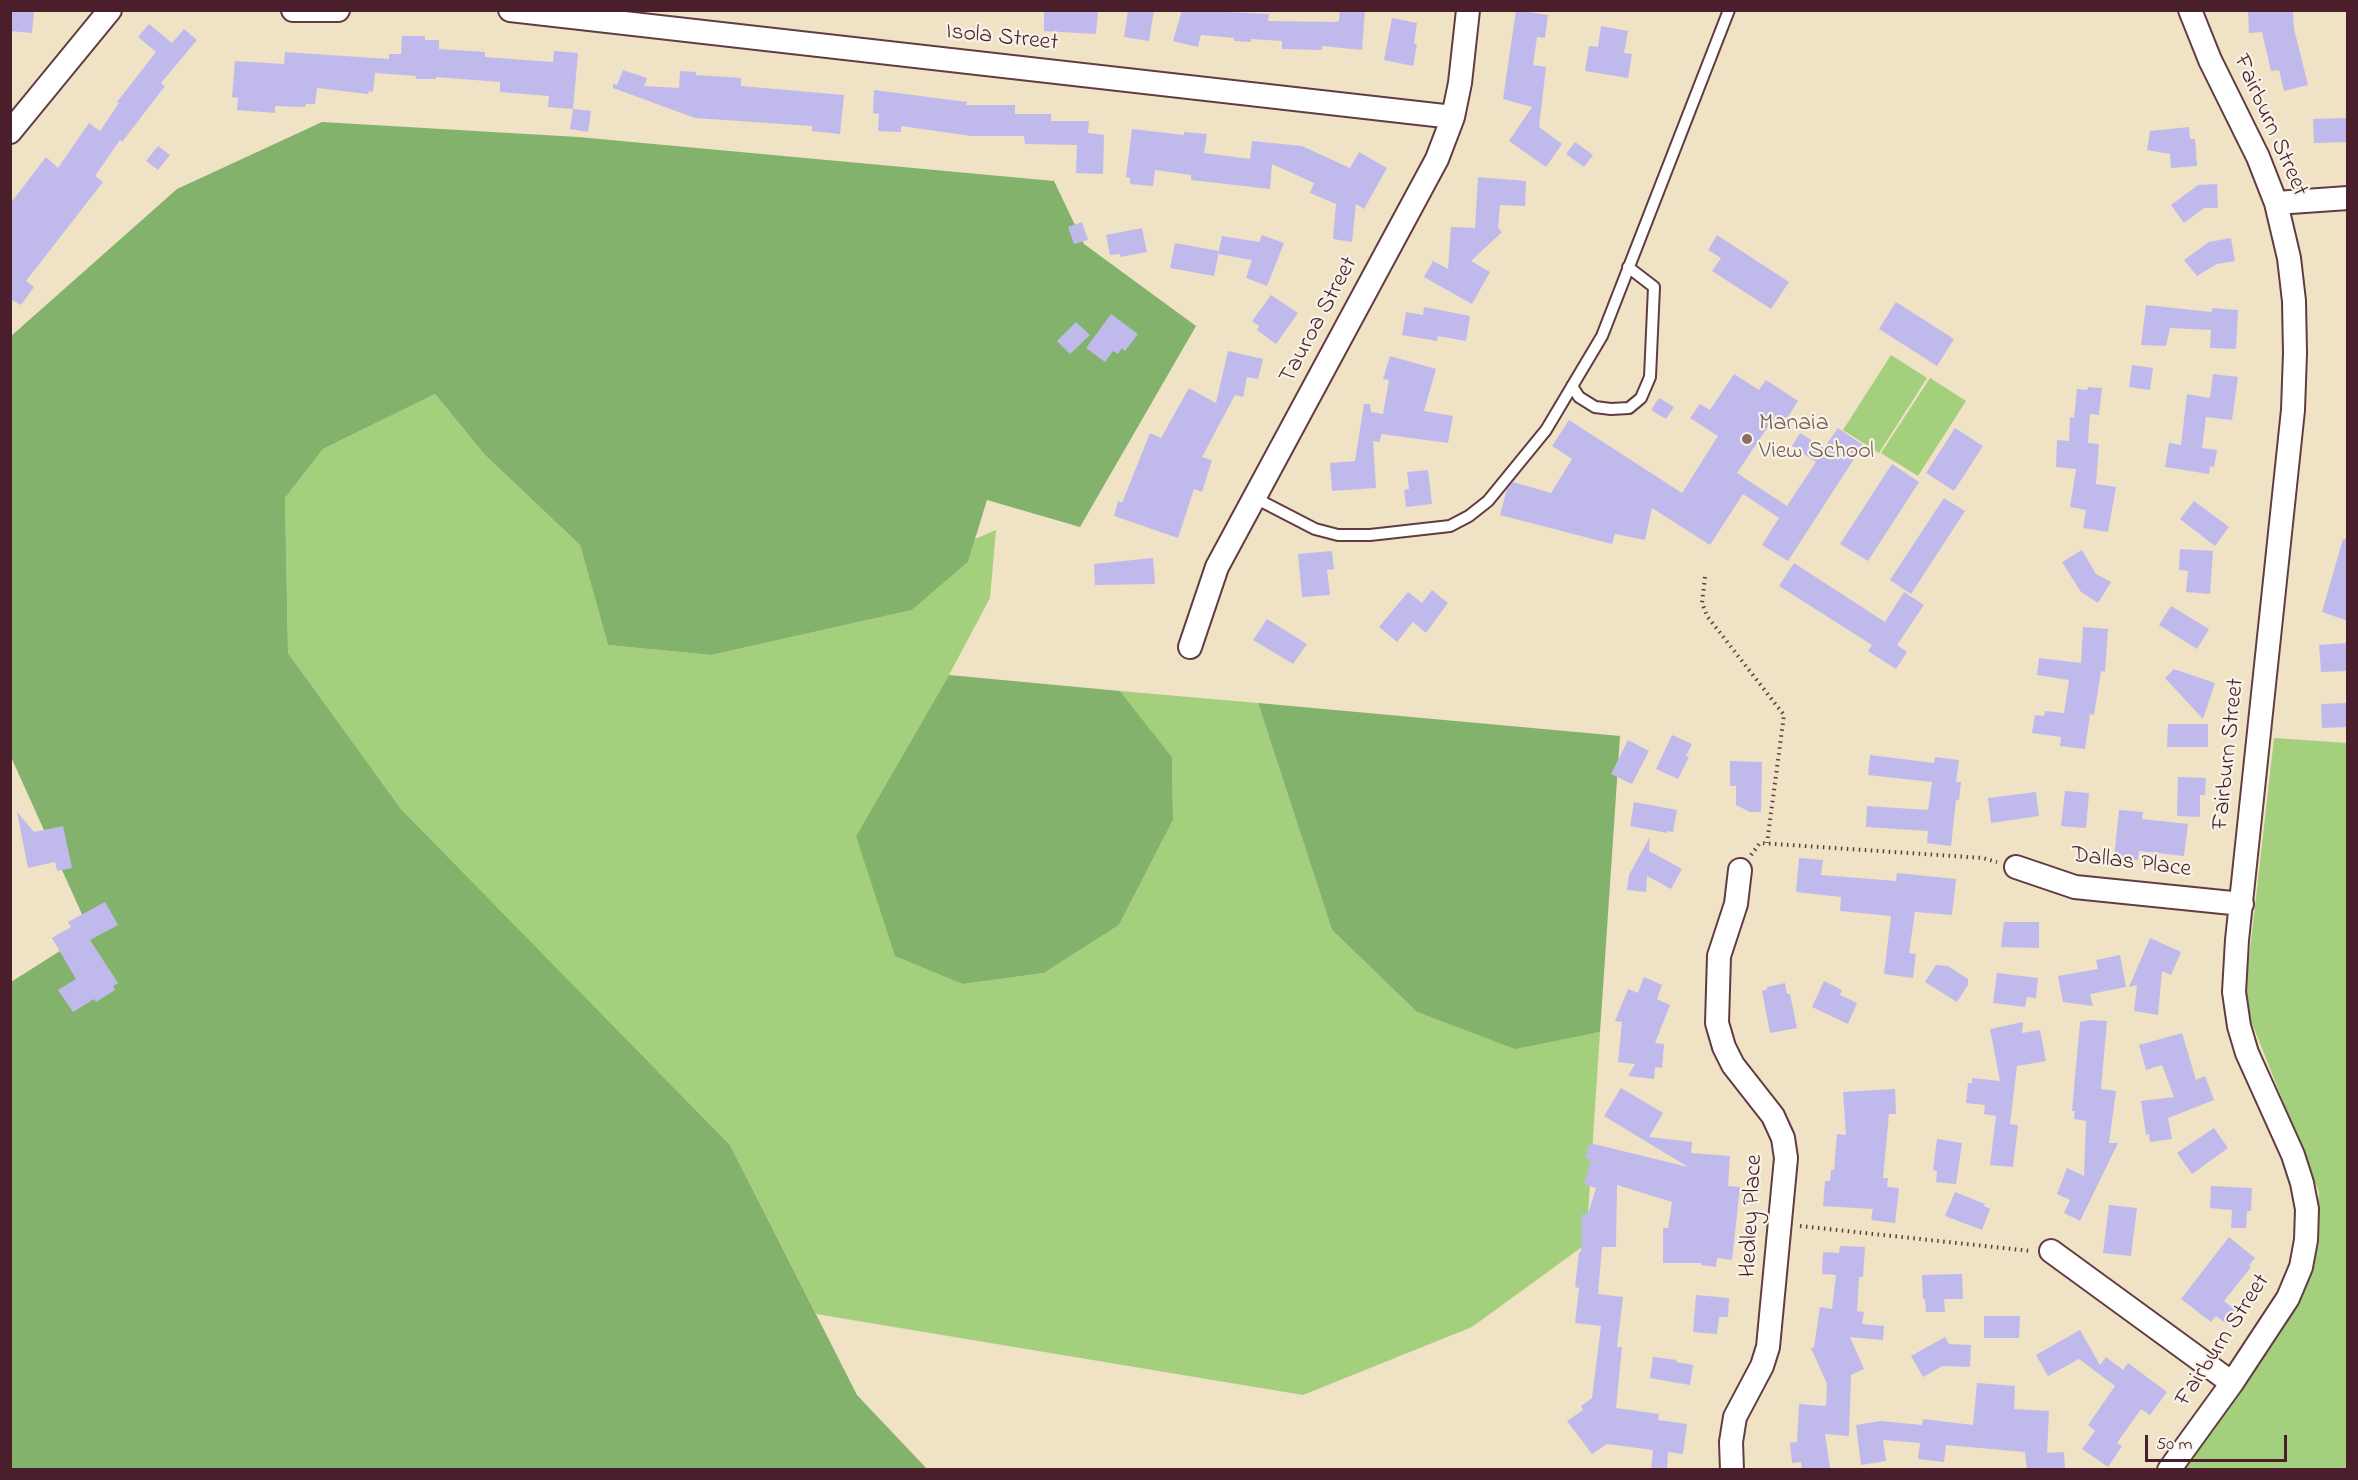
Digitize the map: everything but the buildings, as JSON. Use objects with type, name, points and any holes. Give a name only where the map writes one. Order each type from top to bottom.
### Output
[{"type":"street","points":[[10,132],[110,10]]},
{"type":"street","points":[[293,10],[338,10]]},
{"type":"street","name":"Isola Street","points":[[510,10],[1453,117]]},
{"type":"street","name":"Tauroa Street","points":[[1190,647],[1217,567],[1437,159],[1453,117],[1460,83],[1468,10]]},
{"type":"street","name":"Fairburn Street","points":[[2169,1470],[2232,1383],[2288,1298],[2301,1267],[2307,1220],[2302,1183],[2293,1155],[2257,1079],[2239,1026],[2234,992],[2293,410],[2294,302],[2289,258],[2276,202],[2258,158],[2210,60],[2190,10]]},
{"type":"street","points":[[2276,202],[2348,198]]},
{"type":"street","name":"Dallas Place","points":[[2016,867],[2075,887],[2242,904]]},
{"type":"street","name":"Hedley Place","points":[[1732,1470],[1731,1442],[1735,1417],[1762,1366],[1768,1347],[1786,1158],[1783,1138],[1773,1116],[1733,1065],[1724,1047],[1717,1023],[1719,957],[1736,903],[1740,870]]},
{"type":"street","points":[[2051,1251],[2232,1383]]},
{"type":"lane","points":[[1255,498],[1315,529],[1338,535],[1370,535],[1450,526],[1488,501],[1546,430],[1602,336],[1729,10]]},
{"type":"lane","points":[[1572,386],[1579,397],[1595,407],[1629,408],[1641,398],[1650,377],[1654,287],[1628,267]]},
{"type":"path","points":[[1705,577],[1702,603],[1707,616],[1784,715],[1767,843]]},
{"type":"path","points":[[1740,870],[1760,843],[1983,858],[2016,867]]},
{"type":"path","points":[[1781,1224],[2032,1251],[2051,1251]]},
{"type":"green space","points":[[322,122],[578,137],[1054,181],[1084,244],[1196,326],[1080,527],[987,500],[968,562],[912,610],[711,655],[608,645],[580,545],[485,455],[435,394],[323,449],[285,498],[288,653],[401,809],[730,1145],[857,1395],[927,1469],[11,1469],[11,982],[90,932],[11,757],[10,337],[177,189]]},
{"type":"green space","points":[[1891,355],[1927,378],[1879,453],[1843,430]]},
{"type":"green space","points":[[1930,378],[1966,401],[1918,476],[1881,453]]},
{"type":"green space","points":[[435,394],[485,455],[580,545],[608,645],[711,655],[912,610],[968,562],[975,539],[996,530],[990,598],[949,675],[856,836],[963,984],[1044,973],[1119,925],[1173,820],[1172,757],[1120,691],[1258,703],[1332,930],[1417,1012],[1515,1048],[1600,1032],[1586,1244],[1472,1327],[1303,1395],[816,1314],[730,1145],[401,809],[288,653],[285,498],[323,449]]},
{"type":"green space","points":[[949,675],[1120,691],[1172,757],[1173,820],[1119,925],[1044,973],[963,984],[895,956],[856,836]]},
{"type":"green space","points":[[1258,703],[1620,736],[1600,1032],[1515,1049],[1417,1012],[1332,930]]},
{"type":"green space","points":[[2274,738],[2347,743],[2347,1469],[2174,1470],[2313,1268],[2319,1192],[2244,1003]]},
{"type":"place","name":"Manaia View School","points":[[1747,439]]}]
